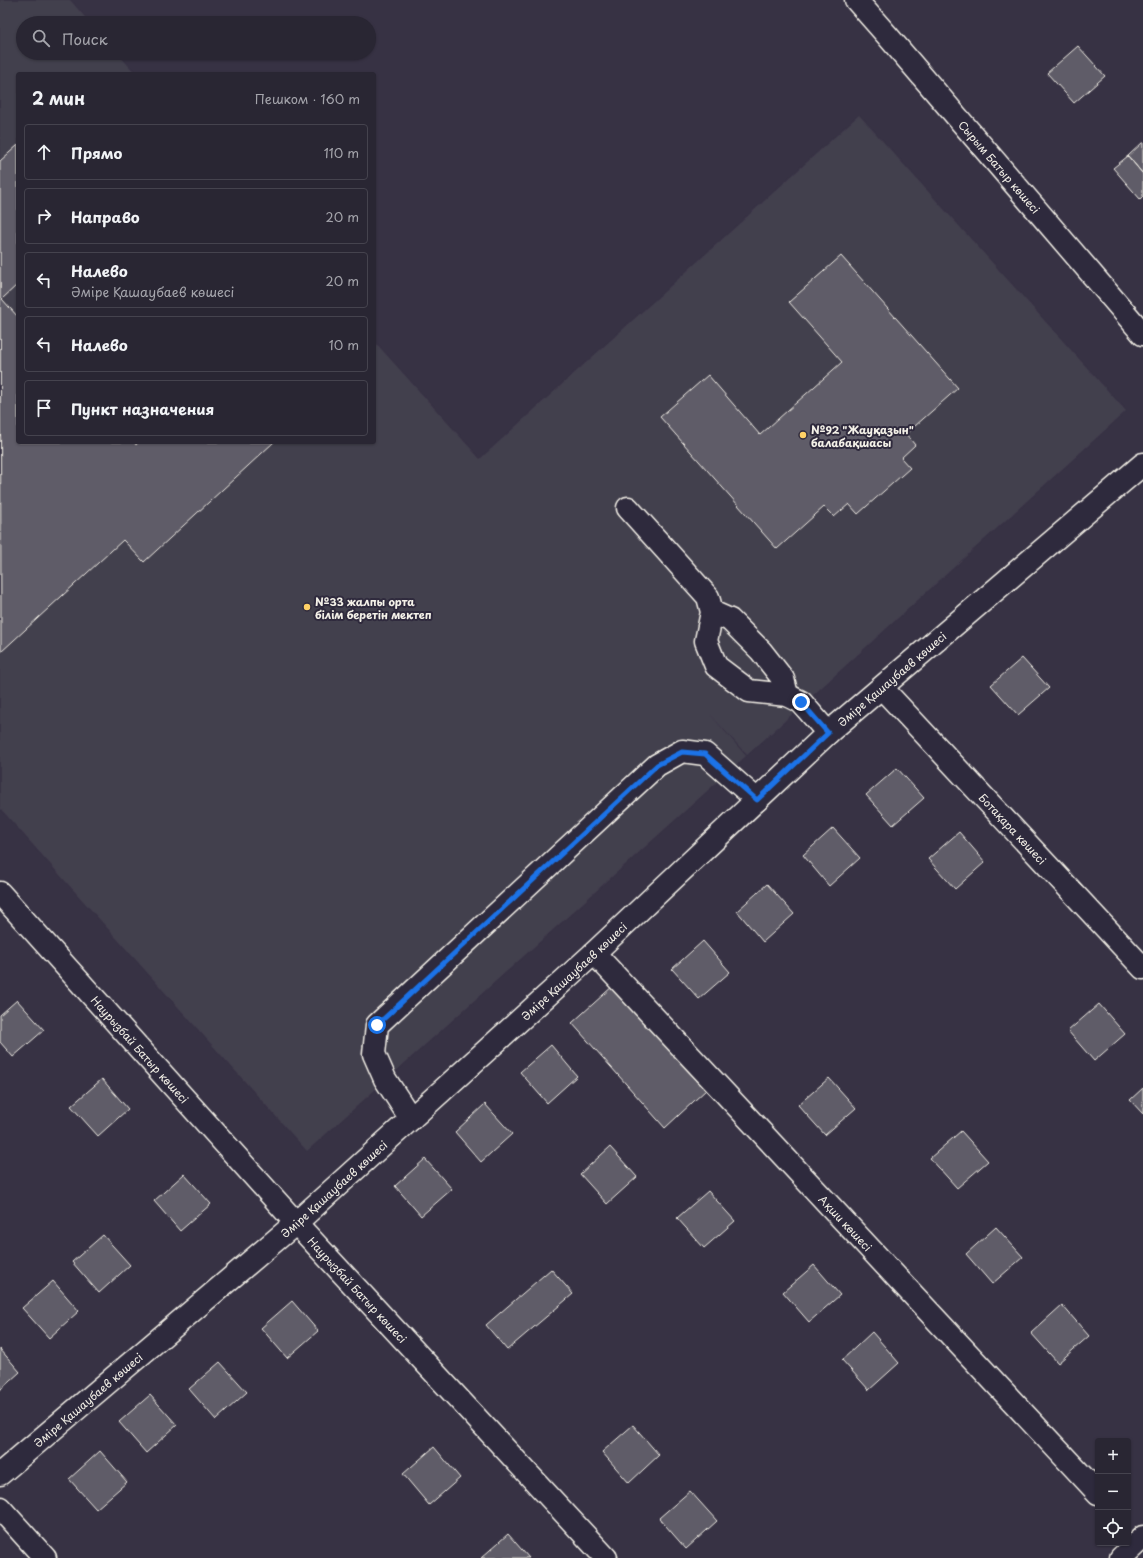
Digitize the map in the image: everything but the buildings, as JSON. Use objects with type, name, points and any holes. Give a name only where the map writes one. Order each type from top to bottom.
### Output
[{"type":"street","name":"Сырым Батыр көшесі","points":[[856,0],[1143,334]]},
{"type":"street","name":"Әміре Қашаубаев көшесі","points":[[0,1474],[296,1223],[594,953],[828,733],[1143,464]]},
{"type":"street","points":[[628,508],[708,597],[712,612],[706,641],[716,666],[749,691],[787,695],[801,702],[828,733]]},
{"type":"street","points":[[712,612],[730,620],[761,651],[783,679],[787,695]]},
{"type":"street","name":"Ботақара көшесі","points":[[882,688],[1143,968]]},
{"type":"street","points":[[411,1119],[385,1078],[374,1054],[377,1025],[657,765],[682,752],[705,754],[757,800]]},
{"type":"street","name":"Наурызбай Батыр көшесі","points":[[0,893],[296,1223],[606,1558]]},
{"type":"street","name":"Ақши көшесі","points":[[594,953],[1095,1490]]},
{"type":"street","points":[[0,1508],[45,1558]]},
{"type":"street","points":[[1121,1558],[1137,1534]]},
{"type":"shaded area","name":"№33 жалпы орта білім беретін мектеп","points":[[0,0],[70,0],[84,16],[16,16],[16,60],[123,60],[134,72],[16,72],[16,444],[376,444],[376,343],[480,459],[859,115],[1126,411],[747,755],[709,713],[746,756],[307,1151],[0,808]]},
{"type":"place","name":"№92 \"Жауқазын\" балабақшасы","points":[[803,435]]},
{"type":"place","name":"№33 жалпы орта білім беретін мектеп","points":[[307,607]]},
{"type":"route","points":[[377,1025],[657,765],[682,752],[705,754],[757,800],[828,733],[801,702]]}]
